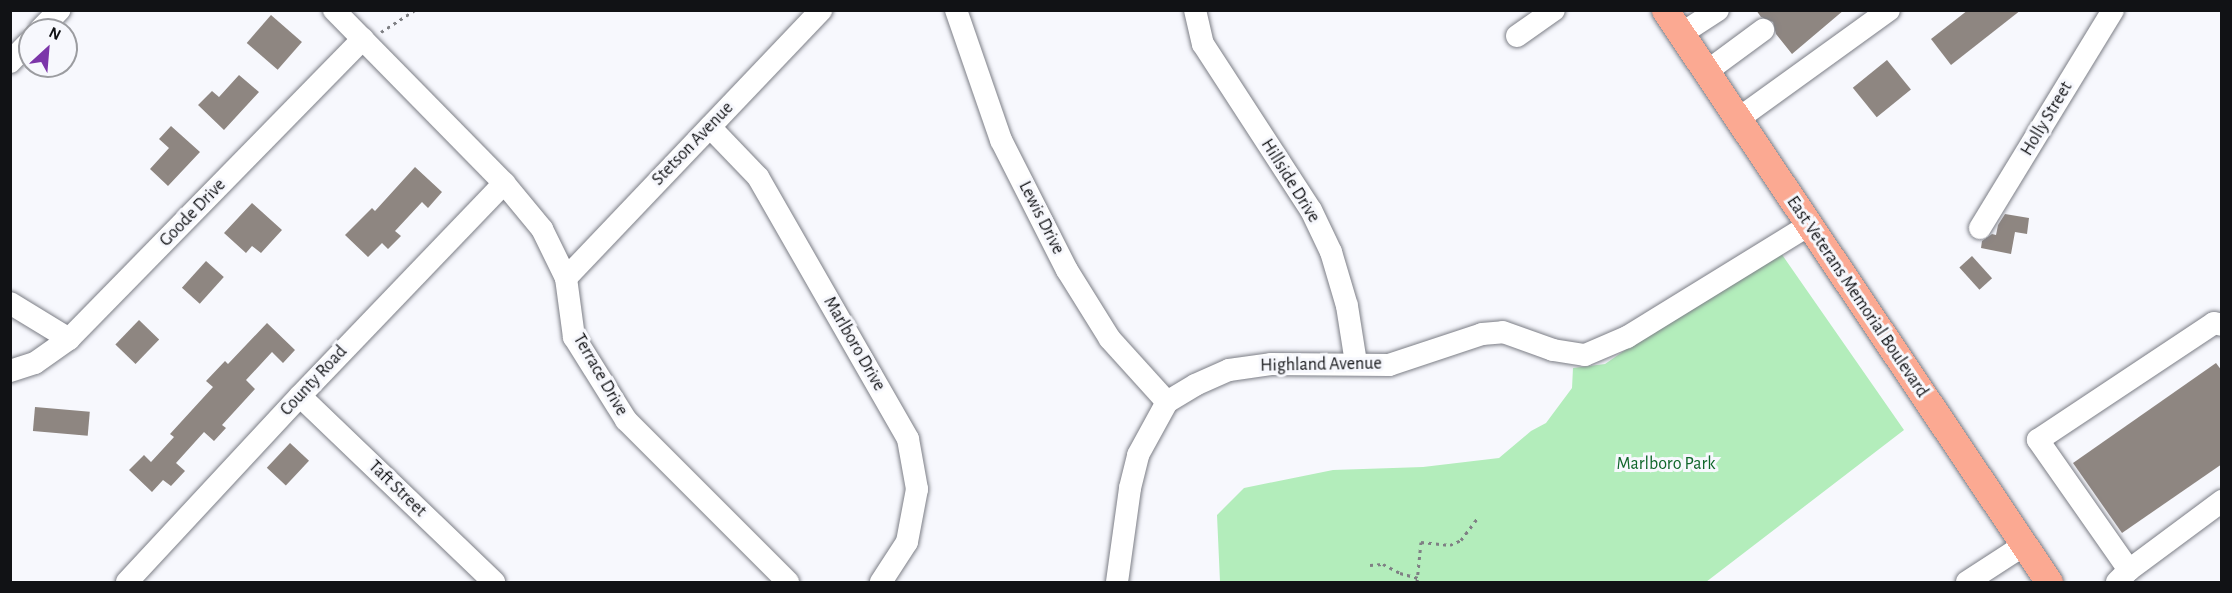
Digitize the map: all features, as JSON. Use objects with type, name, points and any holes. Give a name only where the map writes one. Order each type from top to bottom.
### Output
[{"type":"main road","name":"East Veterans Memorial Boulevard","points":[[1665,10],[2049,582]]},
{"type":"street","name":"Terrace Drive","points":[[334,10],[504,183],[542,230],[566,278],[574,337],[626,420],[788,582]]},
{"type":"street","name":"Stetson Avenue","points":[[566,278],[820,10]]},
{"type":"street","name":"Lewis Drive","points":[[956,10],[1001,140],[1067,270],[1110,339],[1167,402]]},
{"type":"street","name":"Hillside Drive","points":[[1195,10],[1203,44],[1311,210],[1331,252],[1347,306],[1356,363]]},
{"type":"street","points":[[1517,36],[1554,10]]},
{"type":"street","points":[[1681,34],[1718,10]]},
{"type":"street","points":[[1738,119],[1888,10]]},
{"type":"street","name":"Holly Street","points":[[1980,228],[2113,10]]},
{"type":"street","points":[[1706,72],[1763,30]]},
{"type":"street","name":"Goode Drive","points":[[10,371],[35,363],[69,339],[363,39]]},
{"type":"street","name":"Marlboro Drive","points":[[710,126],[758,177],[908,439],[917,489],[907,542],[881,582]]},
{"type":"street","name":"County Road","points":[[127,582],[300,396],[504,183]]},
{"type":"street","name":"Highland Avenue","points":[[1167,402],[1195,385],[1228,370],[1270,364],[1389,365],[1482,334],[1503,332],[1553,350],[1585,355],[1627,337],[1809,225]]},
{"type":"street","points":[[10,303],[69,339]]},
{"type":"street","points":[[2222,325],[2214,323],[2038,440],[2123,576],[2222,501]]},
{"type":"street","name":"Taft Street","points":[[300,396],[494,582]]},
{"type":"street","points":[[1118,582],[1130,488],[1138,455],[1167,402]]},
{"type":"street","points":[[1967,582],[2024,545]]},
{"type":"path","points":[[363,39],[388,28],[415,10]]},
{"type":"path","points":[[1417,582],[1421,542],[1450,545],[1461,540],[1477,519]]},
{"type":"path","points":[[1370,565],[1383,564],[1400,573],[1419,578]]},
{"type":"green space","name":"Marlboro Park","points":[[1776,246],[1904,430],[1706,582],[1220,582],[1217,515],[1244,488],[1333,470],[1423,467],[1499,458],[1531,431],[1546,423],[1572,388],[1573,368],[1605,364]]},
{"type":"building","points":[[1756,10],[1844,10],[1792,54],[1776,34],[1773,22],[1761,17]]},
{"type":"building","points":[[1968,10],[2021,10],[1951,65],[1931,39]]},
{"type":"building","points":[[271,15],[302,42],[278,70],[247,43]]},
{"type":"building","points":[[1887,60],[1911,90],[1877,117],[1853,88]]},
{"type":"building","points":[[239,75],[259,92],[224,130],[198,105],[212,91],[219,97]]},
{"type":"building","points":[[171,126],[200,152],[168,186],[150,169],[169,148],[159,139]]},
{"type":"building","points":[[415,167],[442,192],[428,208],[422,202],[395,231],[401,236],[388,249],[382,243],[368,257],[345,235],[372,208],[375,211]]},
{"type":"building","points":[[252,203],[282,230],[261,253],[252,246],[246,253],[224,233]]},
{"type":"building","points":[[2005,214],[2029,218],[2027,234],[2015,232],[2011,254],[1981,248],[1982,241],[1992,234],[1996,235],[1998,225]]},
{"type":"building","points":[[1972,256],[1992,278],[1979,290],[1959,267]]},
{"type":"building","points":[[206,261],[224,277],[200,304],[182,288]]},
{"type":"building","points":[[139,320],[159,339],[136,364],[115,344]]},
{"type":"building","points":[[267,323],[295,350],[283,363],[272,352],[246,380],[255,389],[222,425],[226,428],[214,441],[204,432],[176,463],[185,471],[171,486],[163,480],[152,492],[129,470],[144,455],[151,462],[174,437],[170,434],[213,387],[206,381],[225,361],[228,364]]},
{"type":"building","points":[[2216,363],[2222,371],[2222,464],[2122,533],[2073,463]]},
{"type":"building","points":[[35,407],[90,412],[88,436],[33,431]]},
{"type":"building","points":[[290,443],[309,461],[286,486],[267,468]]}]
